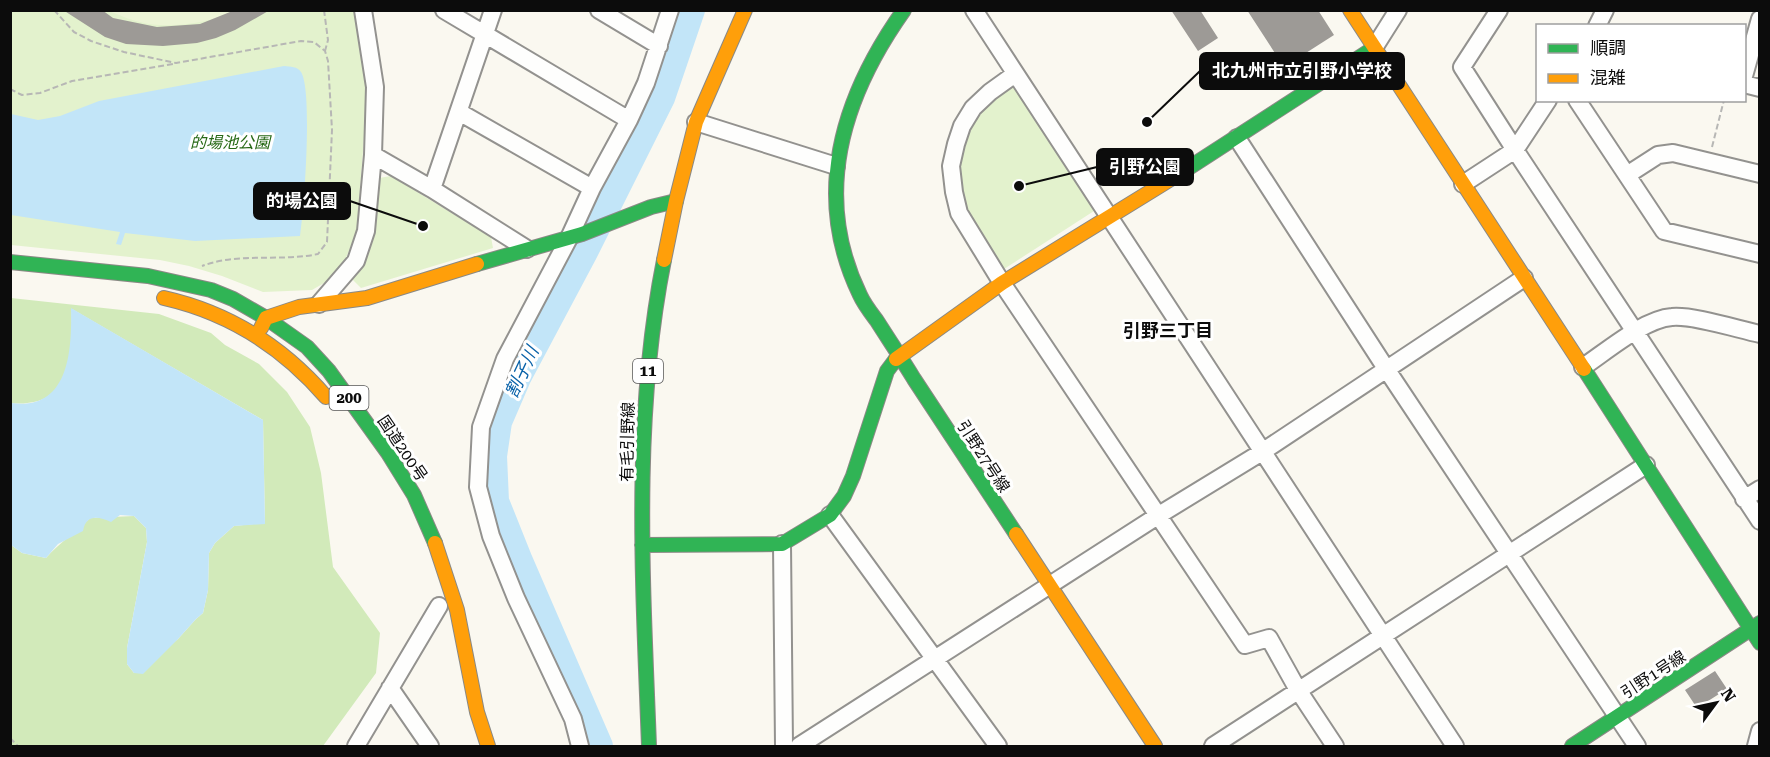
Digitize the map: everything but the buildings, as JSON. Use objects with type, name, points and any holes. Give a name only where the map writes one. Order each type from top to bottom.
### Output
[{"type":"main road","name":"有毛引野線","points":[[649,747],[642,545],[644,409],[655,306],[676,201],[696,122],[746,10]]},
{"type":"main road","name":"引野27号線","points":[[904,10],[882,41],[865,72],[847,122],[836,166],[835,202],[842,251],[860,296],[1155,747]]},
{"type":"main road","points":[[1350,10],[1646,465],[1756,626],[1760,643]]},
{"type":"main road","points":[[642,545],[782,544],[830,515],[844,496],[853,476],[887,372],[898,355],[1002,283],[1107,216],[1237,138],[1374,48]]},
{"type":"main road","points":[[257,335],[266,318],[299,307],[367,298],[575,236],[651,207],[676,201]]},
{"type":"main road","name":"国道200号","points":[[10,262],[164,279],[211,290],[233,299],[266,318],[307,347],[329,371],[388,453],[414,495],[436,545],[457,610],[477,712],[488,747]]},
{"type":"main road","name":"200","points":[[151,295],[178,300],[204,309],[257,335],[298,368],[337,411]]},
{"type":"main road","points":[[434,589],[444,627]]},
{"type":"main road","name":"引野1号線","points":[[1572,747],[1756,626]]},
{"type":"street","points":[[319,304],[356,261],[366,231],[373,155],[375,87],[363,10]]},
{"type":"street","points":[[444,10],[629,120]]},
{"type":"street","points":[[432,189],[493,10]]},
{"type":"street","points":[[599,10],[659,46]]},
{"type":"street","points":[[580,747],[573,719],[516,598],[491,537],[478,487],[481,427],[502,369],[575,236],[592,188],[629,120],[659,46],[670,10]]},
{"type":"street","points":[[974,10],[1455,747]]},
{"type":"street","points":[[1374,48],[1398,10]]},
{"type":"street","points":[[1499,10],[1462,67],[1760,521]]},
{"type":"street","points":[[1598,24],[1605,10]]},
{"type":"street","points":[[1746,69],[1760,19]]},
{"type":"street","points":[[1015,74],[973,108],[962,126],[951,166],[959,213],[1002,283],[1245,645],[1269,638],[1298,690],[1335,747]]},
{"type":"street","points":[[1463,184],[1515,150],[1547,102]]},
{"type":"street","points":[[1578,102],[1664,231],[1760,254]]},
{"type":"street","points":[[459,112],[592,188]]},
{"type":"street","points":[[696,122],[836,166]]},
{"type":"street","points":[[1237,138],[1387,370],[1637,747]]},
{"type":"street","points":[[1628,175],[1658,155],[1673,153],[1760,174]]},
{"type":"street","points":[[373,155],[432,189],[526,249]]},
{"type":"street","points":[[799,747],[1159,515],[1262,452],[1524,278]]},
{"type":"street","points":[[1583,367],[1636,332],[1658,320],[1673,317],[1686,317],[1760,334]]},
{"type":"street","points":[[1213,747],[1646,465]]},
{"type":"street","points":[[1744,499],[1760,489]]},
{"type":"street","points":[[830,515],[998,747]]},
{"type":"street","points":[[782,544],[784,747]]},
{"type":"street","points":[[356,747],[439,606]]},
{"type":"street","points":[[390,688],[430,747]]},
{"type":"street","points":[[1756,747],[1760,731]]},
{"type":"path","points":[[54,10],[74,32],[91,41],[124,52],[176,63]]},
{"type":"path","points":[[196,268],[212,262],[238,259],[311,256],[318,254],[327,242],[332,130],[328,62],[325,51],[328,40],[324,10]]},
{"type":"path","points":[[10,89],[22,95],[39,93],[72,81],[301,41],[314,42],[325,51]]},
{"type":"path","points":[[1709,162],[1724,102]]},
{"type":"path","points":[[10,738],[18,747]]},
{"type":"green space","name":"的場池公園","points":[[10,11],[358,11],[368,84],[357,231],[344,263],[331,279],[312,290],[263,292],[222,276],[160,260],[11,245]]},
{"type":"green space","points":[[108,11],[233,11],[200,22],[162,25],[136,21]]},
{"type":"green space","points":[[1008,88],[1014,88],[1094,211],[1004,269],[969,216],[962,197],[959,177],[964,144],[972,124],[983,108]]},
{"type":"green space","points":[[391,176],[491,237],[493,248],[361,288],[352,279],[367,255],[379,178]]},
{"type":"green space","points":[[11,298],[159,314],[211,333],[225,345],[259,364],[287,392],[310,427],[321,473],[333,567],[380,633],[376,673],[323,746],[11,746],[11,545],[22,553],[46,558],[90,518],[134,516],[146,528],[147,542],[127,648],[127,664],[134,673],[178,639],[203,613],[208,590],[209,553],[215,543],[234,526],[265,523],[263,420],[72,309],[71,348],[59,386],[51,395],[40,400],[22,404],[11,403]]},
{"type":"water","points":[[284,66],[299,70],[305,83],[307,125],[304,202],[300,236],[195,241],[125,233],[121,245],[116,244],[120,232],[11,215],[11,114],[38,120],[60,116],[99,101]]},
{"type":"water","points":[[71,308],[263,420],[265,524],[234,526],[215,543],[209,553],[208,590],[203,613],[143,674],[134,673],[127,664],[127,648],[147,542],[146,528],[134,516],[120,515],[111,522],[102,518],[90,519],[83,531],[58,544],[46,558],[22,553],[11,545],[11,403],[30,403],[45,398],[56,388],[68,359]]},
{"type":"waterway","name":"割子川","points":[[600,746],[496,501],[494,456],[499,422],[518,378],[584,254],[662,98],[692,10]]},
{"type":"traffic: fast","points":[[904,10],[864,77],[850,111],[841,147],[836,183],[838,220],[845,257],[866,305],[1016,534]]},
{"type":"traffic: fast","points":[[1187,169],[1374,48]]},
{"type":"traffic: fast","points":[[477,264],[582,234],[651,207],[676,201]]},
{"type":"traffic: fast","points":[[649,746],[642,502],[647,381],[664,260]]},
{"type":"traffic: fast","points":[[10,262],[148,276],[211,290],[233,299],[266,318],[307,347],[329,371],[388,453],[414,495],[435,543]]},
{"type":"traffic: fast","points":[[642,545],[782,544],[830,515],[844,496],[853,476],[887,371],[896,359]]},
{"type":"traffic: fast","points":[[1584,369],[1760,643]]},
{"type":"traffic: fast","points":[[1572,746],[1760,623]]},
{"type":"traffic: slow","points":[[664,260],[696,122],[745,10]]},
{"type":"traffic: slow","points":[[1350,10],[1584,369]]},
{"type":"traffic: slow","points":[[896,359],[1002,283],[1187,169]]},
{"type":"traffic: slow","points":[[261,328],[266,318],[299,307],[367,298],[477,264]]},
{"type":"traffic: slow","points":[[164,298],[211,313],[253,334],[291,362],[326,397]]},
{"type":"traffic: slow","points":[[1016,534],[1155,746]]},
{"type":"traffic: slow","points":[[435,543],[457,610],[477,712],[488,746]]},
{"type":"place","name":"北九州市立引野小学校","points":[[1147,122]]},
{"type":"place","name":"引野公園","points":[[1019,186]]},
{"type":"place","name":"的場公園","points":[[423,226]]},
{"type":"district","name":"引野三丁目","points":[[1168,331]]}]
